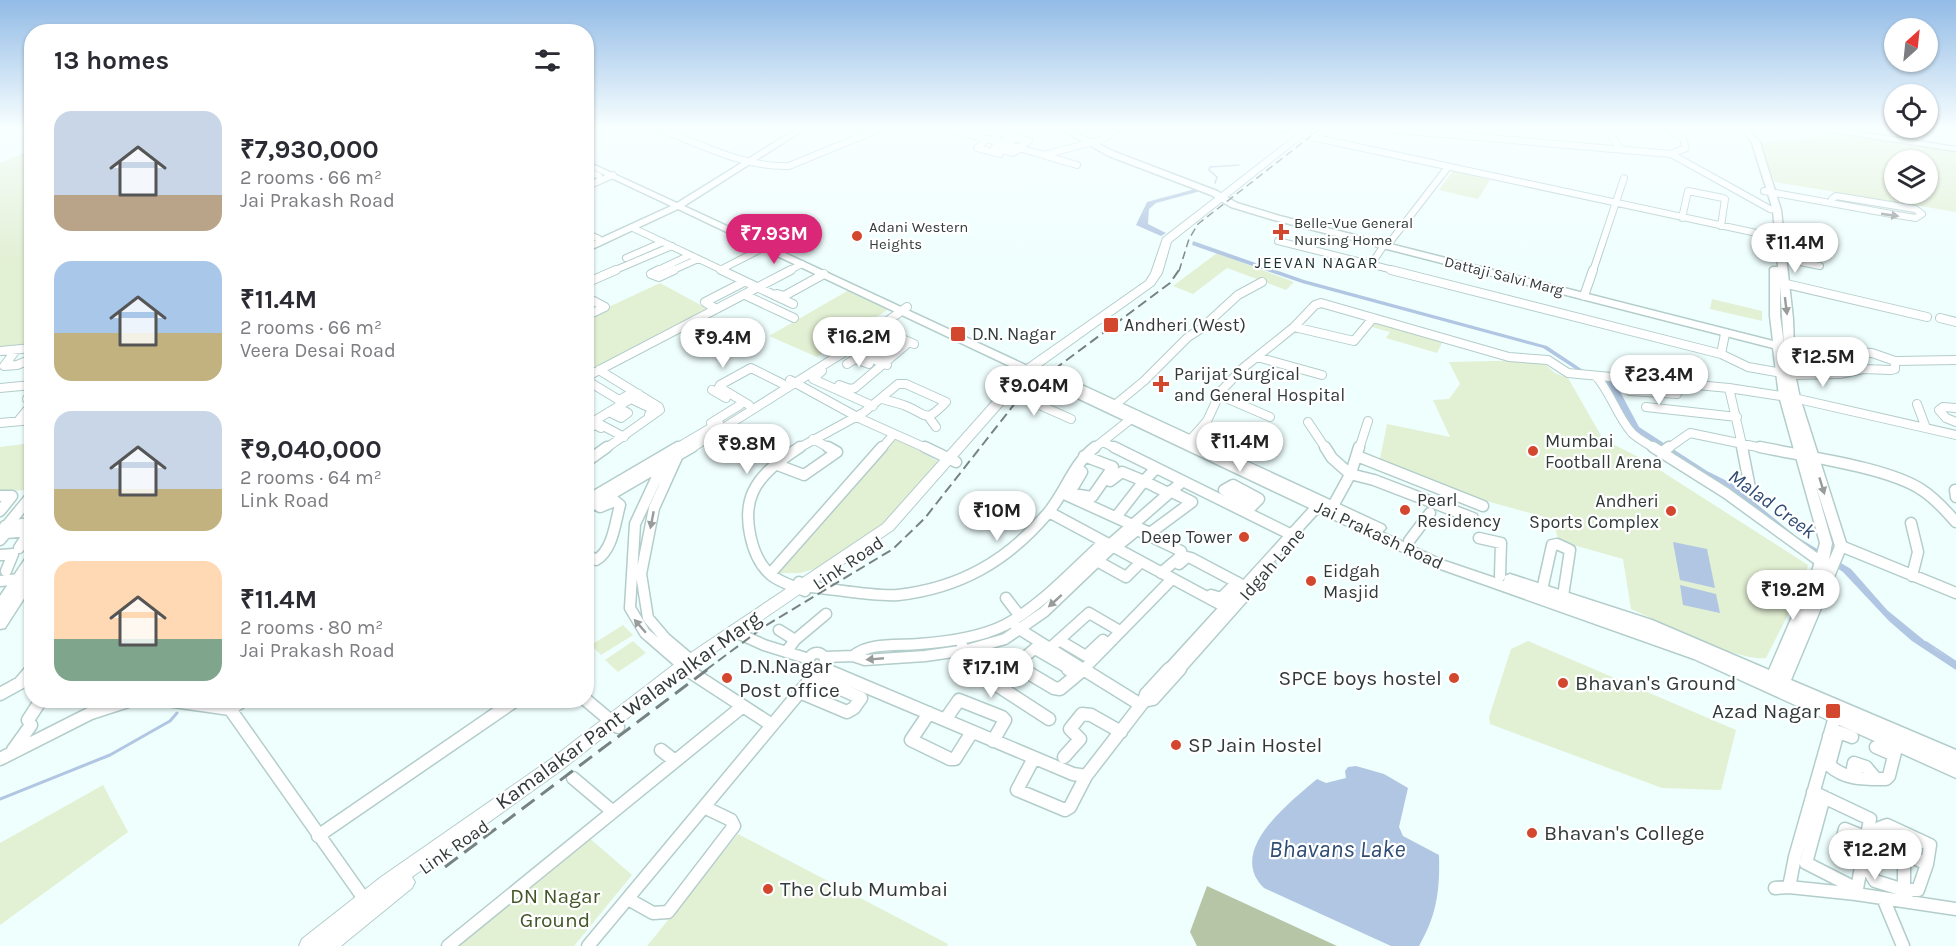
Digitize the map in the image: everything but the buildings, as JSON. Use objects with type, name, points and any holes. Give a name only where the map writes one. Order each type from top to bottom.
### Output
[{"type":"main road","name":"Jai Prakash Road","points":[[612,173],[898,311],[1116,404],[1134,417],[1191,439],[1409,541],[1448,558],[1500,576],[1563,590],[1657,628],[1778,682],[1836,712],[1895,750],[1956,771]]},
{"type":"main road","points":[[594,243],[633,228],[679,204],[727,173]]},
{"type":"main road","name":"Dattaji Salvi Marg","points":[[1152,173],[1274,221],[1584,296],[1785,348]]},
{"type":"main road","name":"Link Road","points":[[804,588],[895,531],[953,460],[1034,370],[1160,285],[1166,277],[1174,243],[1256,173]]},
{"type":"main road","points":[[1762,173],[1773,209],[1785,348],[1785,374],[1789,397],[1807,456],[1830,558],[1778,682]]},
{"type":"main road","name":"Jai Prakash Road","points":[[606,174],[679,204],[898,311]]},
{"type":"main road","points":[[594,242],[679,204]]},
{"type":"main road","name":"Dattaji Salvi Marg","points":[[1385,247],[1785,348]]},
{"type":"main road","name":"Jai Prakash Road","points":[[1034,370],[1437,563],[1591,615],[1699,655],[1836,712],[1956,757]]},
{"type":"main road","points":[[1807,456],[1830,558]]},
{"type":"main road","points":[[0,607],[24,574]]},
{"type":"main road","points":[[0,624],[24,576]]},
{"type":"main road","name":"Kamalakar Pant Walawalkar Marg","points":[[309,946],[614,724],[687,666],[804,588]]},
{"type":"main road","points":[[337,943],[368,904]]},
{"type":"street","points":[[602,173],[606,174]]},
{"type":"street","points":[[1371,265],[1443,173]]},
{"type":"street","points":[[1476,173],[1720,226],[1777,242]]},
{"type":"street","points":[[1707,173],[1773,209]]},
{"type":"street","points":[[594,178],[606,174]]},
{"type":"street","points":[[594,178],[606,174]]},
{"type":"street","points":[[1584,296],[1624,178]]},
{"type":"street","points":[[1766,187],[1852,209],[1916,218],[1922,214],[1915,209],[1836,196],[1832,199],[1833,203]]},
{"type":"street","points":[[1682,218],[1688,191],[1723,198],[1725,199],[1720,226]]},
{"type":"street","points":[[633,228],[744,282],[783,296],[824,274]]},
{"type":"street","points":[[594,237],[599,239]]},
{"type":"street","points":[[1278,241],[1721,354],[1744,365],[1785,374],[1839,374],[1861,369],[1889,371],[1895,369],[1895,361]]},
{"type":"street","points":[[626,258],[663,242]]},
{"type":"street","points":[[594,280],[672,246]]},
{"type":"street","points":[[720,270],[765,247]]},
{"type":"street","points":[[1778,258],[1820,266]]},
{"type":"street","points":[[594,373],[802,264]]},
{"type":"street","points":[[713,308],[705,302],[744,282]]},
{"type":"street","points":[[1116,404],[1144,381],[1188,337],[1202,328],[1238,295],[1262,282]]},
{"type":"street","points":[[1780,283],[1927,316]]},
{"type":"street","points":[[760,288],[792,304],[780,311]]},
{"type":"street","points":[[745,295],[794,318]]},
{"type":"street","points":[[594,301],[605,307],[594,312]]},
{"type":"street","points":[[1191,439],[1207,421],[1219,395],[1243,368],[1294,327],[1317,303],[1509,357],[1548,360],[1568,373],[1620,378],[1630,391],[1677,394],[1672,383],[1729,388],[1789,397],[1956,435]]},
{"type":"street","points":[[873,406],[813,380],[898,311]]},
{"type":"street","points":[[1294,327],[1354,341],[1373,318]]},
{"type":"street","points":[[1940,318],[1956,322]]},
{"type":"street","points":[[772,725],[652,640],[633,617],[630,608],[635,524],[656,479],[675,461],[770,395],[883,331],[914,344]]},
{"type":"street","points":[[1721,354],[1725,334]]},
{"type":"street","points":[[849,349],[886,364]]},
{"type":"street","points":[[0,351],[24,350]]},
{"type":"street","points":[[15,351],[4,366],[24,363]]},
{"type":"street","points":[[1861,369],[1852,355],[1853,352],[1872,353],[1895,361],[1956,360]]},
{"type":"street","points":[[1257,357],[1322,375]]},
{"type":"street","points":[[846,364],[855,359],[886,364]]},
{"type":"street","points":[[829,372],[823,379],[853,389],[886,364]]},
{"type":"street","points":[[745,406],[719,387],[751,368],[793,381],[894,434],[953,460]]},
{"type":"street","points":[[594,456],[652,412],[599,370]]},
{"type":"street","points":[[1596,376],[1611,395],[1627,428],[1634,435],[1665,448],[1755,514],[1797,549],[1912,576],[1956,593]]},
{"type":"street","points":[[882,399],[907,406],[920,415],[928,416],[935,414],[946,403],[946,400],[900,383],[873,406],[862,417],[813,439],[775,464],[754,488],[747,509],[748,530],[760,566],[776,581],[804,588],[896,595],[946,585],[987,568],[1029,534],[1103,442],[1134,417]]},
{"type":"street","points":[[594,384],[618,399],[632,396]]},
{"type":"street","points":[[0,388],[24,386]]},
{"type":"street","points":[[1729,388],[1737,417],[1751,493]]},
{"type":"street","points":[[712,390],[745,406]]},
{"type":"street","points":[[1011,393],[1071,419]]},
{"type":"street","points":[[594,502],[707,430],[720,419],[770,395]]},
{"type":"street","points":[[1219,395],[1270,417]]},
{"type":"street","points":[[620,437],[594,422],[632,396]]},
{"type":"street","points":[[1917,404],[1926,428]]},
{"type":"street","points":[[1646,407],[1737,417]]},
{"type":"street","points":[[1956,408],[1939,410],[1942,416],[1956,422]]},
{"type":"street","points":[[18,421],[24,410]]},
{"type":"street","points":[[928,416],[936,427]]},
{"type":"street","points":[[0,423],[24,421]]},
{"type":"street","points":[[1318,508],[1334,504],[1350,474],[1364,427],[1368,421]]},
{"type":"street","points":[[1308,422],[1332,458],[1350,474],[1374,480],[1473,518]]},
{"type":"street","points":[[594,426],[620,437]]},
{"type":"street","points":[[1665,448],[1690,433],[1877,472],[1920,488],[1935,499],[1954,520]]},
{"type":"street","points":[[772,575],[872,454],[894,434]]},
{"type":"street","points":[[594,450],[620,437]]},
{"type":"street","points":[[775,464],[804,475],[837,452],[813,439]]},
{"type":"street","points":[[1103,442],[1183,481],[1249,509],[1294,536]]},
{"type":"street","points":[[682,445],[654,508],[641,574],[648,618],[687,666]]},
{"type":"street","points":[[1357,456],[1483,506]]},
{"type":"street","points":[[643,472],[675,461]]},
{"type":"street","points":[[1116,518],[1156,468]]},
{"type":"street","points":[[1076,474],[1089,505],[1150,533],[1190,505],[1190,500],[1130,474],[1118,472],[1089,505]]},
{"type":"street","points":[[737,633],[809,659],[810,665],[853,656],[865,660],[964,651],[1020,631],[1077,581],[1091,562],[1131,524],[1183,481]]},
{"type":"street","points":[[1955,490],[1956,497]]},
{"type":"street","points":[[0,496],[12,496],[0,511]]},
{"type":"street","points":[[594,507],[597,508],[615,501],[620,505],[606,552],[596,560],[594,559]]},
{"type":"street","points":[[0,534],[24,504]]},
{"type":"street","points":[[1954,520],[1956,507]]},
{"type":"street","name":"Idgah Lane","points":[[1034,758],[1017,790],[1065,810],[1070,807],[1086,776],[1143,703],[1153,699],[1171,672],[1197,644],[1228,603],[1317,512],[1318,508]]},
{"type":"street","points":[[1049,512],[1141,562],[1228,603]]},
{"type":"street","points":[[1409,541],[1430,513]]},
{"type":"street","points":[[7,524],[24,523]]},
{"type":"street","points":[[1911,523],[1918,552],[1912,576]]},
{"type":"street","points":[[0,540],[6,533],[24,525]]},
{"type":"street","points":[[1110,545],[1137,530],[1182,553],[1169,575]]},
{"type":"street","points":[[1479,538],[1501,543],[1500,576]]},
{"type":"street","points":[[19,548],[24,540]]},
{"type":"street","points":[[1544,584],[1552,545],[1566,547],[1570,550],[1563,590]]},
{"type":"street","points":[[0,550],[24,548]]},
{"type":"street","points":[[0,555],[13,554],[3,572]]},
{"type":"street","points":[[1117,629],[1089,613],[1059,640],[1041,647],[1019,662],[1017,666],[1058,689],[1080,672],[1117,629],[1187,557],[1246,583],[1228,603]]},
{"type":"street","points":[[853,656],[862,648],[959,638],[986,631],[1019,615],[1032,606],[1065,574],[1091,562],[1126,577],[1141,562]]},
{"type":"street","points":[[3,572],[24,570]]},
{"type":"street","points":[[0,581],[24,571]]},
{"type":"street","points":[[1065,574],[1077,581]]},
{"type":"street","points":[[1208,593],[1228,603]]},
{"type":"street","points":[[1006,598],[1019,615]]},
{"type":"street","points":[[786,652],[795,640],[826,614]]},
{"type":"street","points":[[1009,621],[1041,647],[1080,672],[1143,703]]},
{"type":"street","points":[[1059,640],[1086,656],[1117,629]]},
{"type":"street","points":[[779,630],[795,640]]},
{"type":"street","points":[[959,638],[973,670],[1049,719]]},
{"type":"street","points":[[588,946],[772,725],[804,695],[823,662]]},
{"type":"street","points":[[823,662],[943,722],[1073,774],[1086,776]]},
{"type":"street","points":[[0,693],[20,683],[24,678]]},
{"type":"street","points":[[943,722],[959,700],[1005,720],[993,741]]},
{"type":"street","points":[[448,946],[743,706]]},
{"type":"street","points":[[594,707],[614,724]]},
{"type":"street","points":[[15,751],[31,725],[28,720],[36,708]]},
{"type":"street","points":[[0,757],[101,708]]},
{"type":"street","points":[[225,708],[230,709],[368,904]]},
{"type":"street","points":[[318,836],[504,708]]},
{"type":"street","points":[[1836,712],[1829,765],[1836,772],[1858,778],[1853,768],[1854,763],[1866,767],[1876,779],[1886,779],[1889,776],[1895,750],[1876,747]]},
{"type":"street","points":[[1064,757],[1080,740],[1070,729],[1083,714],[1091,715],[1121,732]]},
{"type":"street","points":[[927,715],[911,740],[950,759],[955,759],[971,734]]},
{"type":"street","points":[[956,731],[971,734]]},
{"type":"street","points":[[1852,737],[1839,732],[1833,738],[1800,860],[1782,887],[1857,892],[1883,898],[1905,896],[1920,889],[1931,848],[1927,842],[1887,825],[1879,828],[1872,878],[1905,896],[1956,909]]},
{"type":"street","points":[[661,750],[675,761]]},
{"type":"street","points":[[573,778],[612,811]]},
{"type":"street","points":[[1819,795],[1870,819],[1857,892]]},
{"type":"street","points":[[628,899],[655,914],[668,912],[734,826],[731,820],[704,807]]},
{"type":"street","points":[[1862,862],[1844,853],[1840,848],[1845,829],[1867,838]]},
{"type":"street","points":[[1905,896],[1904,856],[1910,856],[1928,864]]},
{"type":"street","points":[[1800,860],[1857,892]]},
{"type":"street","points":[[1883,898],[1904,946]]},
{"type":"green space","points":[[0,173],[24,173],[24,347],[0,349]]},
{"type":"green space","points":[[1451,173],[1462,173],[1490,180],[1478,199],[1439,190]]},
{"type":"green space","points":[[1771,173],[1884,173],[1884,200],[1775,182]]},
{"type":"green space","points":[[1938,173],[1956,173],[1956,212],[1908,204],[1938,204]]},
{"type":"green space","points":[[1217,253],[1294,282],[1286,290],[1227,268],[1193,294],[1173,286]]},
{"type":"green space","points":[[660,283],[708,309],[594,368],[594,314]]},
{"type":"green space","points":[[849,290],[890,308],[817,357],[769,336]]},
{"type":"green space","points":[[1712,299],[1762,311],[1762,321],[1710,309]]},
{"type":"green space","points":[[1376,322],[1443,341],[1437,353],[1386,338],[1390,332],[1372,327]]},
{"type":"green space","points":[[1540,360],[1555,373],[1568,378],[1603,439],[1644,460],[1808,565],[1804,583],[1766,658],[1753,658],[1719,648],[1631,609],[1623,559],[1559,541],[1552,519],[1479,499],[1380,459],[1387,424],[1450,437],[1433,400],[1449,399],[1460,384],[1449,362]]},
{"type":"green space","points":[[895,437],[941,463],[893,517],[818,568],[800,573],[780,573],[778,571]]},
{"type":"green space","points":[[24,444],[24,490],[0,493],[0,447]]},
{"type":"green space","points":[[623,625],[633,635],[601,655],[594,648],[594,643]]},
{"type":"green space","points":[[633,641],[646,653],[618,672],[605,660]]},
{"type":"green space","name":"Bhavan's Ground","points":[[1528,641],[1736,730],[1721,790],[1662,788],[1490,724],[1489,717],[1511,649]]},
{"type":"green space","points":[[103,785],[128,832],[0,925],[0,843]]},
{"type":"green space","name":"The Club Mumbai","points":[[738,834],[948,944],[947,946],[647,946]]},
{"type":"green space","name":"DN Nagar Ground","points":[[586,835],[632,875],[574,946],[449,946]]},
{"type":"green space","points":[[1207,886],[1337,946],[1197,946],[1190,932]]},
{"type":"water","points":[[1195,189],[1201,191],[1156,203],[1149,209],[1148,224],[1166,233],[1161,236],[1136,225],[1147,202]]},
{"type":"water","points":[[1193,241],[1304,280],[1547,346],[1586,372],[1616,384],[1639,427],[1707,471],[1731,483],[1797,537],[1851,569],[1887,610],[1936,650],[1956,662],[1956,670],[1912,641],[1889,621],[1843,572],[1638,435],[1630,428],[1606,383],[1583,374],[1543,348],[1302,283],[1192,245]]},
{"type":"water","points":[[1673,542],[1707,549],[1715,588],[1680,580]]},
{"type":"water","points":[[1680,585],[1716,594],[1720,613],[1683,605]]},
{"type":"water","name":"Bhavans Lake","points":[[1356,766],[1384,774],[1408,788],[1399,827],[1403,836],[1439,855],[1439,880],[1434,913],[1419,946],[1391,946],[1264,888],[1254,874],[1252,859],[1257,844],[1278,814],[1317,779],[1326,783],[1346,778],[1345,771],[1348,767]]},
{"type":"waterway","name":"Malad Creek","points":[[1213,173],[1217,177],[1215,183]]},
{"type":"waterway","name":"Malad Creek","points":[[1926,642],[1956,662]]},
{"type":"waterway","points":[[0,799],[110,755],[170,721],[177,713]]},
{"type":"railway","points":[[1179,271],[1189,239],[1198,224],[1263,173]]},
{"type":"railway","points":[[706,670],[765,626],[893,549],[925,518],[1016,402],[1048,374],[1170,283],[1179,270]]},
{"type":"railway","points":[[445,867],[708,669]]},
{"type":"place","name":"Belle-Vue General Nursing Home","points":[[1281,232]]},
{"type":"place","name":"Adani Western Heights","points":[[857,236]]},
{"type":"place","name":"Andheri (West)","points":[[1111,325]]},
{"type":"place","name":"D.N. Nagar","points":[[958,334]]},
{"type":"place","name":"Parijat Surgical and General Hospital","points":[[1161,384]]},
{"type":"place","name":"Mumbai Football Arena","points":[[1533,451]]},
{"type":"place","name":"Pearl Residency","points":[[1405,510]]},
{"type":"place","name":"Andheri Sports Complex","points":[[1671,511]]},
{"type":"place","name":"Deep Tower","points":[[1244,537]]},
{"type":"place","name":"Eidgah Masjid","points":[[1311,581]]},
{"type":"place","name":"D.N.Nagar Post office","points":[[727,678]]},
{"type":"place","name":"SPCE boys hostel","points":[[1454,678]]},
{"type":"place","name":"Bhavan's Ground","points":[[1563,683]]},
{"type":"place","name":"Azad Nagar","points":[[1833,711]]},
{"type":"place","name":"SP Jain Hostel","points":[[1176,745]]},
{"type":"place","name":"Bhavan's College","points":[[1532,833]]},
{"type":"place","name":"The Club Mumbai","points":[[768,889]]},
{"type":"district","name":"JEEVAN NAGAR","points":[[1317,262]]}]
